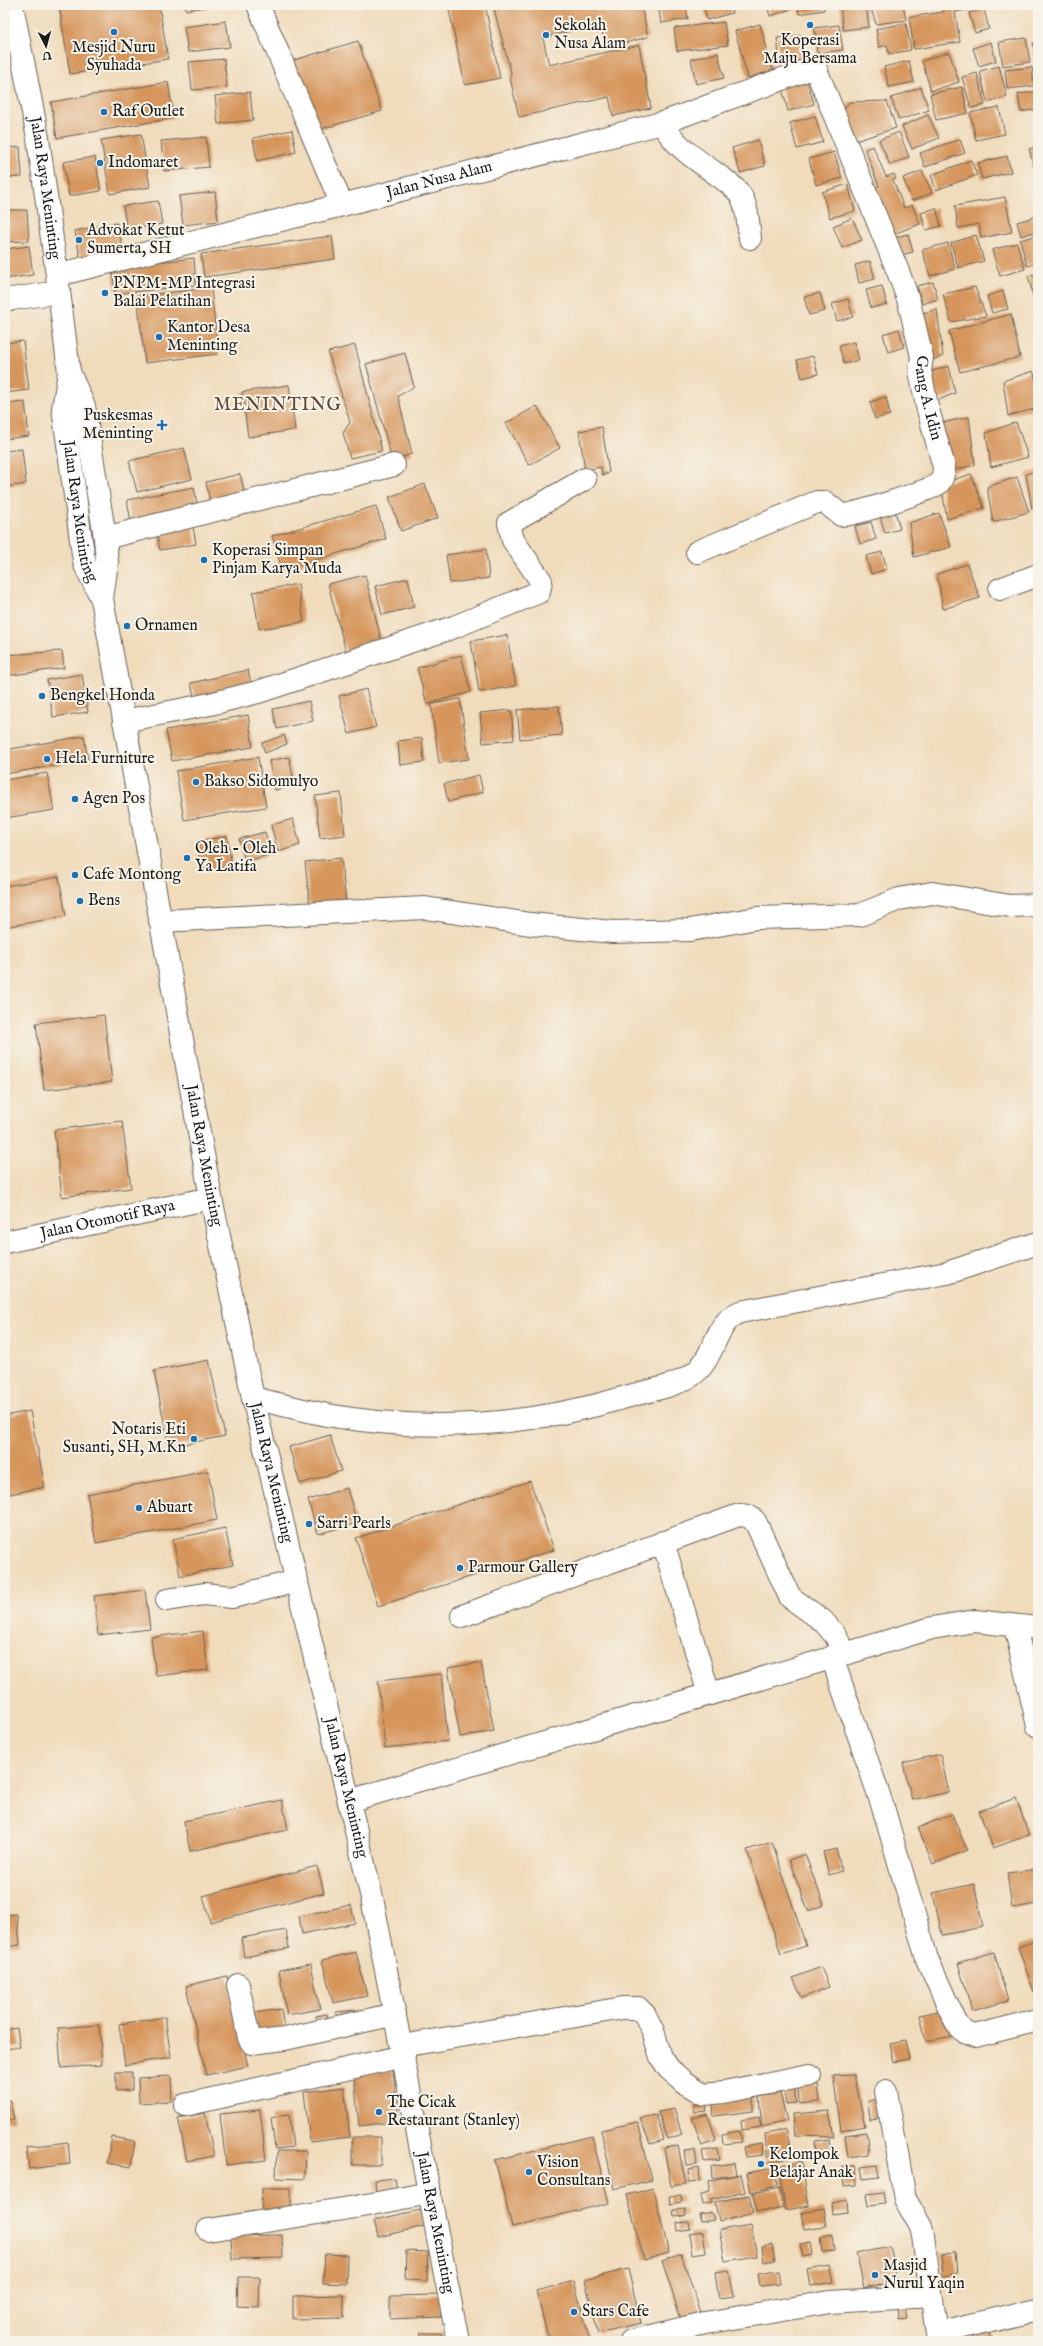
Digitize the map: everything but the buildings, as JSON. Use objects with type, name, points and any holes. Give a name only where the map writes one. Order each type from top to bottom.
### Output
[{"type":"main road","name":"Jalan Raya Meninting","points":[[12,5],[38,138],[58,284],[69,372],[63,408],[85,566],[102,599],[211,1198],[253,1398],[372,1898],[403,2051],[458,2341]]},
{"type":"main road","points":[[258,5],[342,205]]},
{"type":"main road","name":"Jalan Nusa Alam","points":[[5,300],[342,205],[662,123],[815,67]]},
{"type":"main road","name":"Gang A. Idin","points":[[698,552],[817,502],[825,502],[841,515],[857,514],[934,486],[943,475],[944,467],[927,406],[920,371],[922,357],[909,302],[815,67]]},
{"type":"main road","points":[[662,123],[679,146],[731,185],[740,195],[745,206],[750,238]]},
{"type":"main road","name":"Jalan Raya Meninting","points":[[69,372],[84,406],[105,538],[107,562],[102,599]]},
{"type":"main road","points":[[105,538],[394,465]]},
{"type":"main road","points":[[124,721],[210,704],[293,681],[454,627],[539,592],[541,581],[513,540],[509,523],[585,479]]},
{"type":"main road","points":[[1000,589],[1038,575]]},
{"type":"main road","points":[[160,921],[425,908],[530,924],[614,932],[690,930],[757,918],[860,915],[899,899],[932,893],[1010,906],[1038,905]]},
{"type":"main road","name":"Jalan Otomotif Raya","points":[[5,1242],[211,1198]]},
{"type":"main road","points":[[253,1398],[328,1415],[396,1422],[466,1425],[549,1417],[617,1400],[692,1375],[704,1363],[723,1323],[732,1315],[740,1312],[947,1272],[1038,1243]]},
{"type":"main road","points":[[462,1616],[740,1515],[748,1516],[755,1521],[790,1597],[823,1621],[835,1634],[838,1655],[927,1959],[956,2023],[966,2033],[975,2036],[1038,2020]]},
{"type":"main road","points":[[663,1542],[709,1694]]},
{"type":"main road","points":[[168,1600],[204,1594],[232,1597],[297,1581]]},
{"type":"main road","points":[[349,1801],[932,1628],[975,1621],[1038,1628]]},
{"type":"main road","points":[[1015,1626],[1038,1726]]},
{"type":"main road","points":[[238,1985],[249,2038],[252,2042],[285,2039],[395,2014]]},
{"type":"main road","points":[[185,2104],[403,2051],[623,2008],[638,2008],[645,2015],[653,2031],[661,2057],[669,2069],[685,2083],[704,2094],[724,2092],[810,2075]]},
{"type":"main road","points":[[886,2091],[905,2199],[921,2227],[923,2236],[937,2337],[1038,2309]]},
{"type":"main road","points":[[208,2230],[356,2208],[430,2193]]},
{"type":"main road","points":[[631,2341],[705,2323],[807,2305],[830,2302],[931,2296]]},
{"type":"place","name":"Koperasi Maju Bersama","points":[[810,25]]},
{"type":"place","name":"Mesjid Nuru Syuhada","points":[[114,32]]},
{"type":"place","name":"Sekolah Nusa Alam","points":[[546,35]]},
{"type":"place","name":"Raf Outlet","points":[[104,112]]},
{"type":"place","name":"Indomaret","points":[[100,163]]},
{"type":"place","name":"Advokat Ketut Sumerta, SH","points":[[79,240]]},
{"type":"place","name":"PNPM-MP Integrasi Balai Pelatihan","points":[[105,293]]},
{"type":"place","name":"Kantor Desa Meninting","points":[[159,337]]},
{"type":"place","name":"Puskesmas Meninting","points":[[162,425]]},
{"type":"place","name":"Koperasi Simpan Pinjam Karya Muda","points":[[204,560]]},
{"type":"place","name":"Ornamen","points":[[127,626]]},
{"type":"place","name":"Bengkel Honda","points":[[42,696]]},
{"type":"place","name":"Hela Furniture","points":[[47,759]]},
{"type":"place","name":"Bakso Sidomulyo","points":[[196,782]]},
{"type":"place","name":"Agen Pos","points":[[75,799]]},
{"type":"place","name":"Oleh - Oleh Ya Latifa","points":[[187,858]]},
{"type":"place","name":"Cafe Montong","points":[[75,875]]},
{"type":"place","name":"Bens","points":[[80,901]]},
{"type":"place","name":"Notaris Eti Susanti, SH, M.Kn","points":[[194,1439]]},
{"type":"place","name":"Abuart","points":[[139,1508]]},
{"type":"place","name":"Sarri Pearls","points":[[309,1524]]},
{"type":"place","name":"Parmour Gallery","points":[[460,1568]]},
{"type":"place","name":"The Cicak Restaurant (Stanley)","points":[[379,2112]]},
{"type":"place","name":"Kelompok Belajar Anak","points":[[761,2164]]},
{"type":"place","name":"Vision Consultans","points":[[529,2172]]},
{"type":"place","name":"Masjid Nurul Yaqin","points":[[875,2275]]},
{"type":"place","name":"Stars Cafe","points":[[574,2312]]},
{"type":"district","name":"MENINTING","points":[[278,405]]}]
